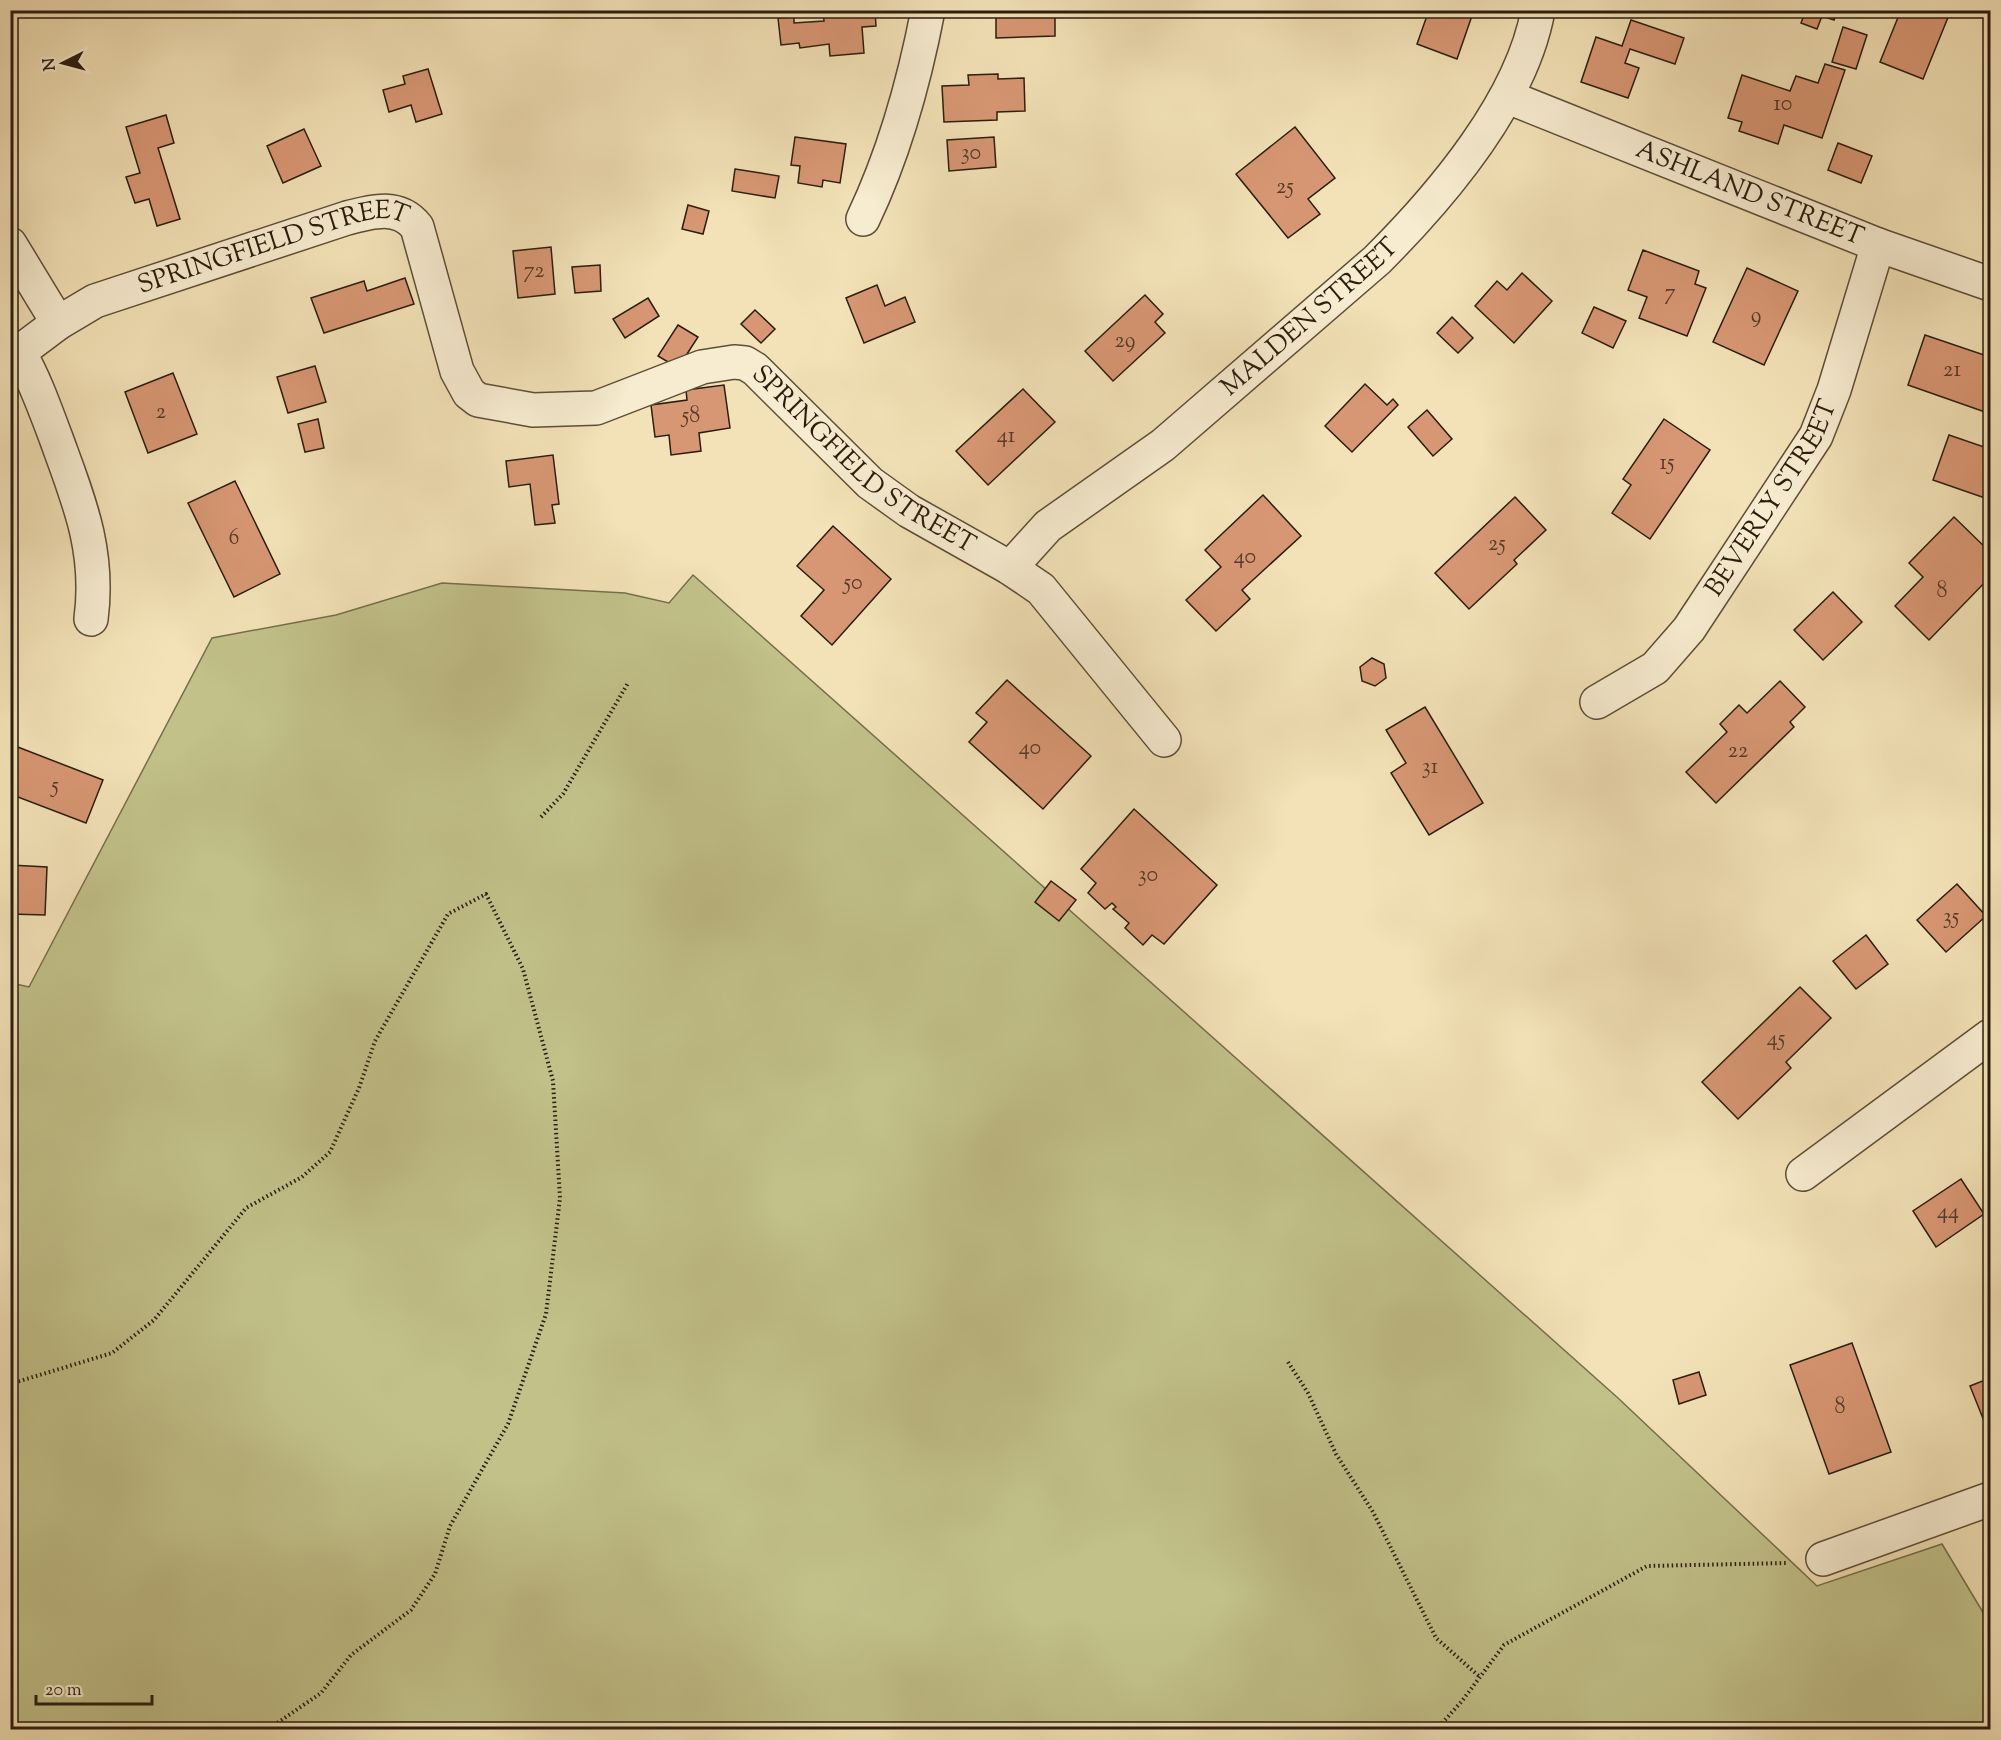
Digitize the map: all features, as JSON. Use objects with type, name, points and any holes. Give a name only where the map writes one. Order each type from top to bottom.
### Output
[{"type":"street","points":[[863,219],[889,161],[900,128],[928,10]]},
{"type":"street","name":"MALDEN STREET","points":[[1010,568],[1048,526],[1163,445],[1377,260],[1425,210],[1508,97],[1538,10]]},
{"type":"street","name":"ASHLAND STREET","points":[[1508,97],[1878,245],[1990,284]]},
{"type":"street","name":"SPRINGFIELD STREET","points":[[15,357],[74,312],[116,293],[347,218],[382,211],[398,212],[409,217],[417,227],[457,371],[469,393],[478,400],[533,410],[596,408],[702,367],[734,362],[745,363],[756,369],[870,483],[889,498],[1010,568],[1041,589],[1164,740]]},
{"type":"street","points":[[10,244],[58,323]]},
{"type":"street","name":"BEVERLY STREET","points":[[1597,702],[1655,669],[1689,630],[1816,436],[1834,390],[1878,245]]},
{"type":"street","points":[[15,357],[35,383],[86,523],[94,570],[91,619]]},
{"type":"street","points":[[1803,1174],[1990,1036]]},
{"type":"street","points":[[1823,1559],[1990,1498]]},
{"type":"path","points":[[541,817],[563,794],[628,683]]},
{"type":"path","points":[[10,1384],[112,1353],[154,1320],[246,1208],[302,1177],[330,1152],[358,1089],[375,1041],[448,914],[486,894],[523,969],[553,1082],[560,1198],[546,1314],[508,1424],[450,1526],[435,1574],[411,1610],[351,1655],[321,1694],[267,1730]]},
{"type":"path","points":[[1288,1362],[1308,1393],[1336,1454],[1373,1512],[1436,1638],[1480,1677]]},
{"type":"path","points":[[1436,1730],[1504,1645],[1647,1566],[1764,1565],[1823,1559]]},
{"type":"shaded area","points":[[693,575],[1618,1398],[1817,1586],[1942,1544],[1990,1624],[1990,1729],[11,1730],[11,983],[29,987],[212,638],[336,615],[442,583],[625,593],[669,603]]},
{"type":"building","points":[[823,10],[875,10],[876,26],[862,27],[864,53],[830,56],[829,44],[800,48],[799,43],[781,45],[778,18],[794,17],[794,23],[824,21]]},
{"type":"building","points":[[996,10],[1055,10],[1055,36],[996,38]]},
{"type":"building","points":[[1429,10],[1474,10],[1457,59],[1417,44]]},
{"type":"building","points":[[1806,10],[1838,10],[1834,20],[1822,16],[1817,29],[1801,23]]},
{"type":"building","points":[[1901,10],[1951,10],[1923,79],[1880,62]]},
{"type":"building","points":[[1631,20],[1684,38],[1675,64],[1630,49],[1625,63],[1639,68],[1628,98],[1581,82],[1596,37],[1622,46]]},
{"type":"building","points":[[1843,27],[1867,35],[1856,69],[1832,62]]},
{"type":"building","points":[[1825,64],[1845,70],[1822,138],[1784,125],[1778,144],[1739,131],[1742,122],[1728,118],[1742,75],[1790,91],[1796,76],[1818,83]]},
{"type":"building","points":[[428,69],[442,114],[416,122],[411,105],[389,112],[383,90],[405,84],[403,76]]},
{"type":"building","points":[[998,74],[998,79],[1024,78],[1025,111],[997,112],[997,120],[944,122],[942,86],[969,85],[968,75]]},
{"type":"building","points":[[166,115],[174,143],[158,148],[180,219],[157,226],[149,199],[135,203],[126,177],[140,173],[126,127]]},
{"type":"building","points":[[1295,127],[1335,178],[1308,199],[1320,214],[1288,238],[1236,174]]},
{"type":"building","points":[[304,129],[321,166],[283,183],[267,146]]},
{"type":"building","points":[[795,137],[846,144],[840,183],[823,180],[822,187],[798,183],[800,166],[791,165]]},
{"type":"building","points":[[994,137],[996,167],[949,171],[947,140]]},
{"type":"building","points":[[1838,143],[1872,156],[1861,183],[1828,170]]},
{"type":"building","points":[[735,169],[779,176],[775,198],[732,191]]},
{"type":"building","points":[[1990,190],[1990,216],[1984,214]]},
{"type":"building","points":[[688,205],[709,211],[703,234],[682,229]]},
{"type":"building","points":[[551,247],[555,294],[518,298],[513,251]]},
{"type":"building","points":[[1643,250],[1699,271],[1695,284],[1706,288],[1687,336],[1639,318],[1647,297],[1628,290]]},
{"type":"building","points":[[600,265],[601,291],[575,293],[572,267]]},
{"type":"building","points":[[1747,268],[1798,291],[1764,365],[1713,342]]},
{"type":"building","points":[[1522,273],[1552,301],[1514,343],[1475,306],[1497,281],[1507,290]]},
{"type":"building","points":[[405,278],[414,304],[324,333],[311,298],[364,281],[367,291]]},
{"type":"building","points":[[877,285],[885,306],[905,297],[915,322],[864,343],[846,298]]},
{"type":"building","points":[[1145,295],[1163,314],[1155,322],[1165,333],[1113,381],[1085,351]]},
{"type":"building","points":[[648,298],[659,316],[625,338],[613,319]]},
{"type":"building","points":[[1594,307],[1626,321],[1613,348],[1582,333]]},
{"type":"building","points":[[755,310],[775,329],[761,343],[741,324]]},
{"type":"building","points":[[1452,317],[1473,338],[1458,353],[1437,333]]},
{"type":"building","points":[[678,325],[698,337],[678,368],[658,356]]},
{"type":"building","points":[[1925,335],[1990,357],[1990,397],[1985,412],[1908,385]]},
{"type":"building","points":[[315,366],[326,402],[288,413],[277,377]]},
{"type":"building","points":[[173,373],[197,434],[148,453],[125,392]]},
{"type":"building","points":[[1365,384],[1387,405],[1393,399],[1398,405],[1352,452],[1325,426]]},
{"type":"building","points":[[724,385],[730,428],[699,433],[701,451],[671,455],[669,435],[655,437],[651,405],[687,400],[686,390]]},
{"type":"building","points":[[1023,389],[1055,422],[988,485],[956,451]]},
{"type":"building","points":[[1427,410],[1452,439],[1433,456],[1408,427]]},
{"type":"building","points":[[318,419],[324,448],[305,452],[298,424]]},
{"type":"building","points":[[1664,419],[1710,450],[1650,539],[1612,513],[1631,485],[1623,479]]},
{"type":"building","points":[[1949,435],[1990,449],[1990,482],[1985,498],[1933,480]]},
{"type":"building","points":[[553,455],[559,504],[552,505],[555,523],[535,525],[530,484],[509,487],[506,461]]},
{"type":"building","points":[[235,481],[280,574],[234,597],[188,503]]},
{"type":"building","points":[[1263,495],[1301,536],[1242,590],[1250,599],[1216,631],[1186,600],[1221,567],[1205,550]]},
{"type":"building","points":[[1515,497],[1546,530],[1514,560],[1517,564],[1469,609],[1435,573]]},
{"type":"building","points":[[1954,517],[1990,552],[1990,577],[1929,640],[1895,606],[1923,577],[1909,563]]},
{"type":"building","points":[[833,526],[891,579],[832,645],[801,616],[824,590],[797,566]]},
{"type":"building","points":[[1833,592],[1862,622],[1823,660],[1794,630]]},
{"type":"building","points":[[1372,658],[1384,664],[1386,678],[1375,686],[1362,681],[1360,667]]},
{"type":"building","points":[[1007,680],[1091,756],[1043,809],[969,742],[987,722],[976,713]]},
{"type":"building","points":[[1780,681],[1805,707],[1790,722],[1794,727],[1716,803],[1686,772],[1727,732],[1720,724],[1739,705],[1747,713]]},
{"type":"building","points":[[1425,707],[1483,803],[1429,835],[1391,773],[1406,763],[1386,730]]},
{"type":"building","points":[[10,744],[103,780],[86,823],[10,794]]},
{"type":"building","points":[[1134,809],[1217,885],[1164,944],[1152,935],[1143,945],[1125,928],[1129,923],[1113,909],[1116,907],[1112,903],[1105,909],[1088,893],[1096,883],[1081,869]]},
{"type":"building","points":[[10,865],[47,867],[45,915],[10,914]]},
{"type":"building","points":[[1051,881],[1076,900],[1059,921],[1035,902]]},
{"type":"building","points":[[1957,884],[1986,916],[1946,952],[1917,920]]},
{"type":"building","points":[[1866,935],[1888,964],[1856,989],[1833,961]]},
{"type":"building","points":[[1800,987],[1831,1018],[1786,1062],[1791,1068],[1738,1119],[1702,1082]]},
{"type":"building","points":[[1961,1179],[1984,1214],[1936,1247],[1913,1211]]},
{"type":"building","points":[[1852,1343],[1891,1452],[1829,1474],[1790,1365]]},
{"type":"building","points":[[1699,1372],[1706,1395],[1679,1404],[1673,1380]]},
{"type":"building","points":[[1990,1378],[1990,1424],[1986,1426],[1970,1386]]}]
